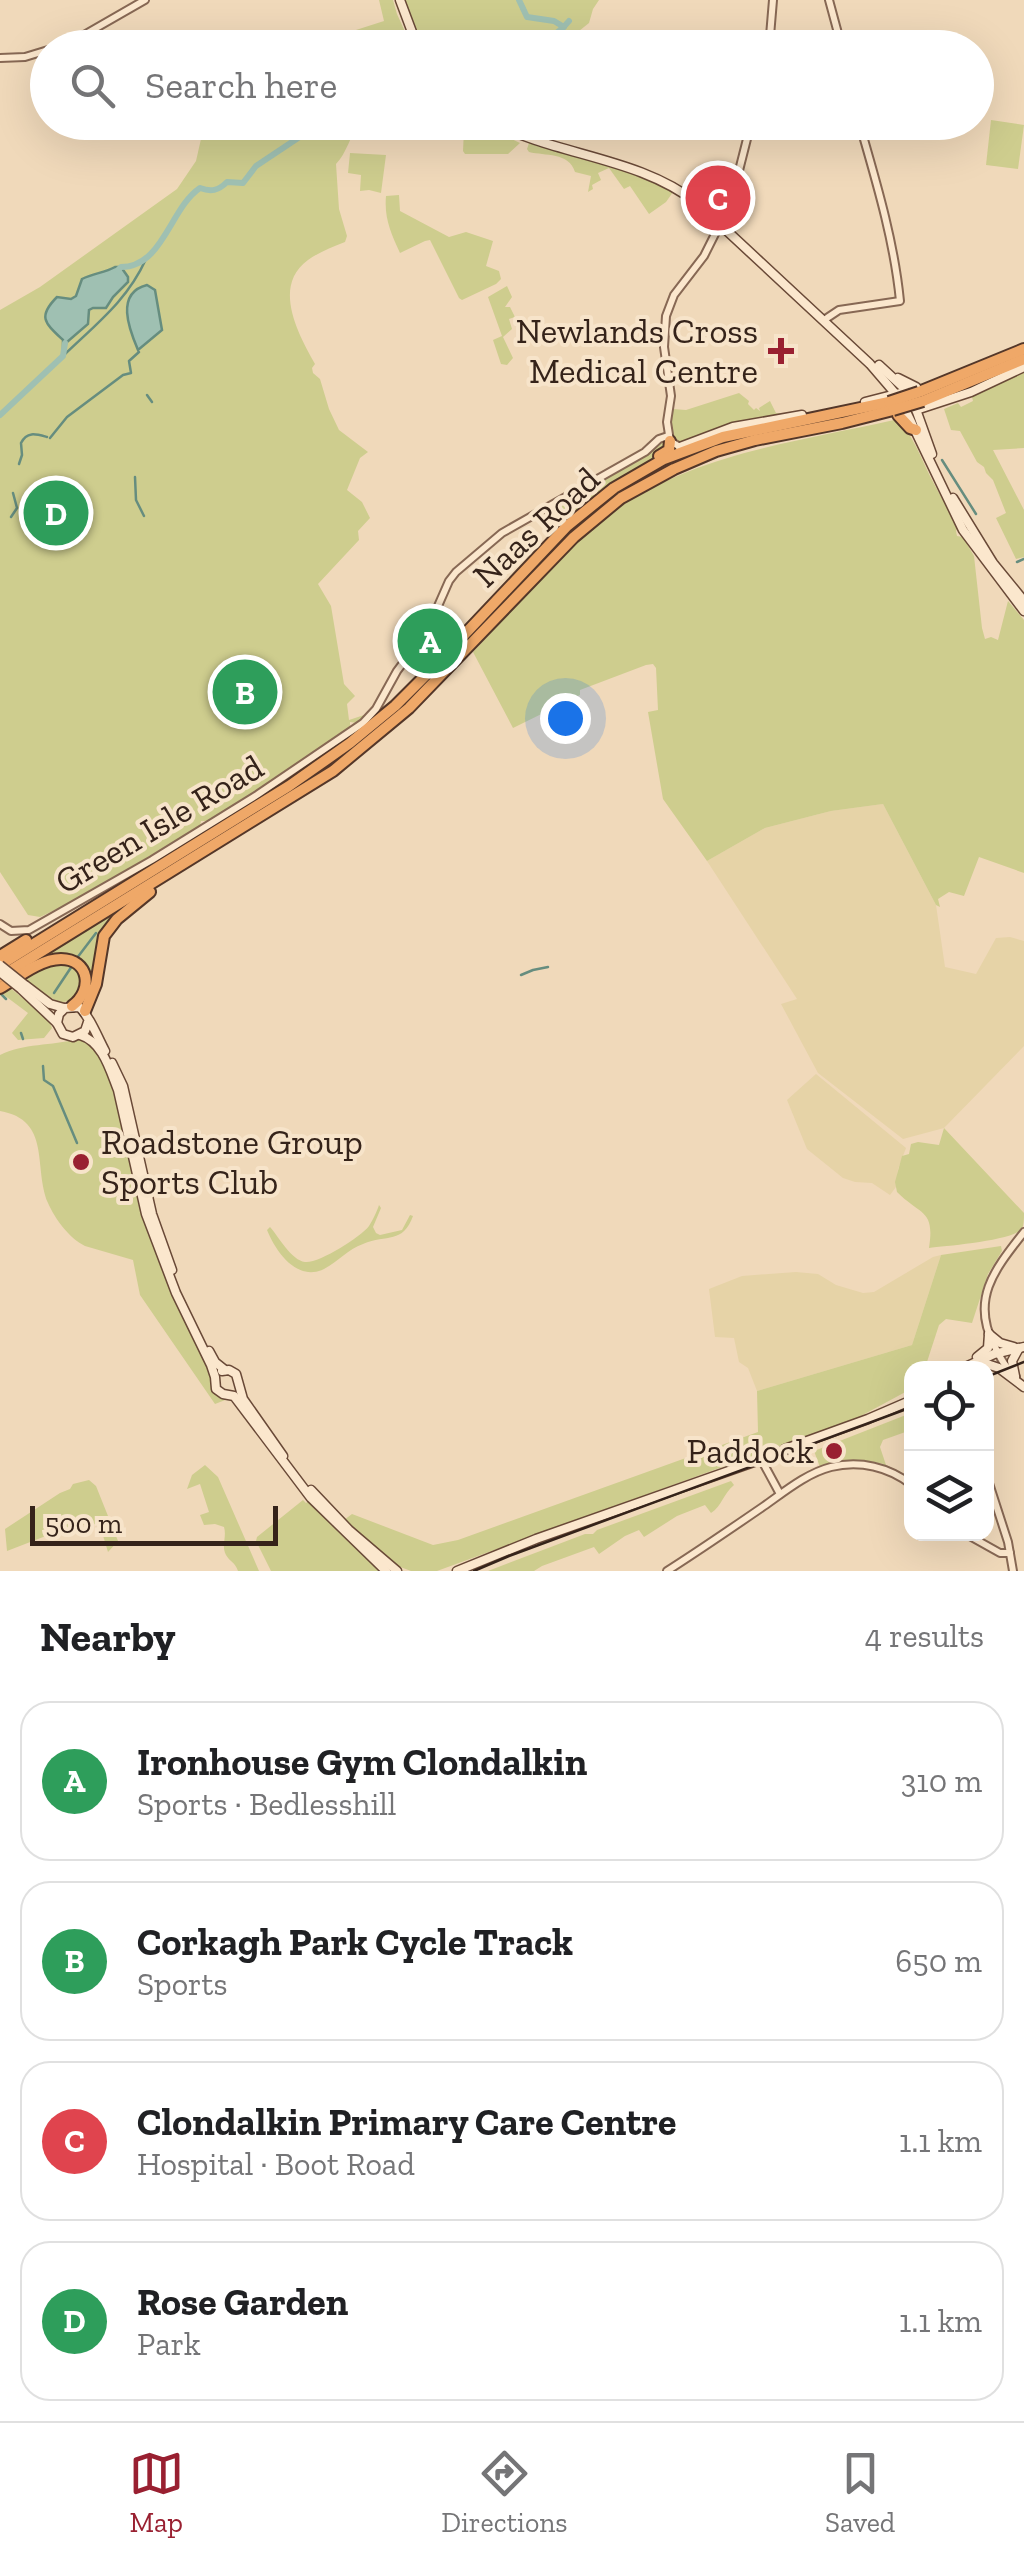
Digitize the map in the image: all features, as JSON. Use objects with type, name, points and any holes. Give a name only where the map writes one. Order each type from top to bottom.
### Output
[{"type":"highway","name":"Naas Road","points":[[903,398],[1024,348]]},
{"type":"highway","name":"Naas Road","points":[[0,971],[310,773],[370,726],[430,671],[566,526],[614,488],[734,433],[903,398],[1024,363]]},
{"type":"highway","points":[[670,464],[750,446],[903,398],[910,428],[919,428]]},
{"type":"highway","points":[[670,464],[718,434],[782,419]]},
{"type":"highway","points":[[614,488],[668,450],[673,441]]},
{"type":"highway","name":"Naas Road","points":[[0,971],[181,866],[333,771],[385,730],[438,680],[574,537],[670,464]]},
{"type":"highway","points":[[86,1017],[96,984],[101,945],[110,926],[181,866]]},
{"type":"highway","points":[[0,956],[154,870]]},
{"type":"highway","points":[[0,988],[48,962],[64,959],[78,966],[86,982],[84,994],[68,1007]]},
{"type":"main road","points":[[400,0],[410,30]]},
{"type":"main road","points":[[532,140],[662,181],[688,196],[881,368],[919,428],[978,552],[1024,611]]},
{"type":"main road","points":[[709,215],[726,212]]},
{"type":"main road","points":[[774,274],[903,398],[927,454],[966,527],[1024,601]]},
{"type":"main road","points":[[927,454],[919,428],[924,416],[940,403],[971,392],[1024,363]]},
{"type":"main road","points":[[673,441],[903,398],[940,403]]},
{"type":"main road","points":[[0,971],[50,1004],[68,1007],[86,1017],[122,1086],[152,1214],[177,1282],[212,1356],[225,1370],[236,1374],[240,1393],[250,1409],[311,1490],[349,1530],[397,1571]]},
{"type":"main road","points":[[23,987],[66,1036],[80,1035],[94,1043],[112,1074],[146,1214],[176,1293],[215,1377],[216,1389],[231,1394],[239,1384]]},
{"type":"main road","points":[[57,1023],[59,1014],[68,1007]]},
{"type":"main road","points":[[80,1035],[85,1031],[86,1017]]},
{"type":"main road","points":[[989,1334],[1002,1344],[1021,1347]]},
{"type":"main road","points":[[970,1361],[985,1352],[989,1334]]},
{"type":"main road","points":[[976,1361],[1021,1347]]},
{"type":"main road","points":[[1015,1376],[1012,1361],[1021,1347]]},
{"type":"main road","points":[[989,1361],[999,1354]]},
{"type":"main road","points":[[994,1366],[1024,1386]]},
{"type":"main road","points":[[215,1377],[225,1370]]},
{"type":"main road","points":[[231,1394],[311,1498],[386,1571]]},
{"type":"main road","points":[[446,1571],[774,1455],[860,1422],[904,1400]]},
{"type":"street","points":[[93,30],[145,0]]},
{"type":"street","points":[[770,30],[773,0]]},
{"type":"street","points":[[829,0],[837,30]]},
{"type":"street","points":[[0,58],[30,55]]},
{"type":"street","points":[[673,441],[666,422],[670,396],[664,347],[666,316],[674,296],[704,256],[720,226],[736,188],[747,140]]},
{"type":"street","points":[[826,318],[839,310],[900,301],[893,250],[865,140]]},
{"type":"street","name":"Green Isle Road","points":[[0,924],[12,931],[29,930],[152,860],[340,740],[376,709],[397,671],[428,631],[452,578],[502,533],[645,452],[659,439],[673,441]]},
{"type":"street","points":[[1024,1232],[999,1265],[986,1292],[984,1312],[999,1354],[1024,1386]]},
{"type":"street","points":[[762,1458],[780,1494]]},
{"type":"street","points":[[667,1571],[821,1470],[870,1465],[904,1480]]},
{"type":"street","points":[[994,1500],[1013,1571]]},
{"type":"street","points":[[979,1541],[1000,1553],[1010,1552]]},
{"type":"shaded area","points":[[379,0],[393,0],[404,30],[356,30],[384,21]]},
{"type":"shaded area","points":[[405,0],[599,0],[589,23],[580,30],[416,30]]},
{"type":"shaded area","points":[[994,120],[1024,125],[1018,169],[986,165],[989,140],[994,140]]},
{"type":"shaded area","points":[[201,140],[350,140],[336,164],[345,242],[308,260],[297,271],[290,296],[296,325],[315,364],[313,373],[320,379],[339,430],[368,452],[360,458],[347,490],[362,502],[370,518],[358,531],[359,540],[318,584],[331,606],[344,684],[355,696],[347,704],[349,720],[364,717],[357,723],[350,722],[350,729],[271,783],[209,821],[201,821],[200,826],[76,900],[40,917],[28,915],[0,872],[0,310],[40,287],[177,189],[196,161]]},
{"type":"shaded area","points":[[464,140],[520,143],[508,154],[463,151]]},
{"type":"shaded area","points":[[529,143],[621,170],[673,192],[649,214],[630,186],[624,189],[609,168],[598,173],[601,180],[588,192],[591,176],[575,172],[562,158],[529,152]]},
{"type":"shaded area","points":[[350,153],[386,155],[381,193],[360,191],[361,175],[348,173]]},
{"type":"shaded area","points":[[399,195],[400,211],[449,237],[466,232],[493,241],[486,266],[499,271],[501,279],[462,300],[430,240],[400,253],[386,204],[386,196]]},
{"type":"shaded area","points":[[121,267],[128,282],[106,308],[89,310],[88,324],[63,350],[63,340],[46,320],[47,310],[57,297],[76,296],[82,279]]},
{"type":"shaded area","points":[[147,285],[155,290],[162,330],[138,350],[128,322],[128,304],[137,289]]},
{"type":"shaded area","points":[[507,286],[512,297],[505,307],[510,307],[515,317],[509,319],[512,329],[503,337],[513,358],[507,365],[501,364],[493,340],[502,336],[488,297]]},
{"type":"shaded area","points":[[1024,371],[1024,448],[993,450],[1024,510],[1024,557],[1016,559],[996,518],[1006,513],[993,480],[977,462],[960,431],[951,430],[944,409],[958,403],[961,407],[973,401],[972,397]]},
{"type":"shaded area","points":[[739,393],[754,410],[760,411],[770,401],[776,413],[790,415],[676,444],[669,427],[673,409],[686,410]]},
{"type":"shaded area","points":[[894,420],[913,440],[958,527],[957,536],[963,537],[974,556],[985,639],[998,640],[1008,601],[1024,620],[1024,873],[979,857],[964,896],[949,892],[938,899],[940,907],[883,804],[831,811],[765,828],[707,861],[663,799],[648,712],[658,710],[653,664],[580,690],[580,695],[513,728],[473,652],[547,570],[595,525],[629,501],[700,467],[776,445]]},
{"type":"shaded area","points":[[667,436],[665,451],[590,499],[552,534],[538,516]]},
{"type":"shaded area","points":[[883,804],[936,905],[945,967],[976,974],[996,938],[1024,941],[1024,1046],[944,1128],[903,1139],[818,1073],[781,1004],[797,999],[707,861],[765,828],[831,811]]},
{"type":"shaded area","points":[[128,903],[102,931],[89,989],[73,959],[15,973]]},
{"type":"shaded area","points":[[66,962],[79,971],[84,988],[68,1001],[55,1000],[21,978],[42,966]]},
{"type":"shaded area","points":[[8,986],[49,1020],[52,1028],[44,1038],[18,1040],[12,1033],[28,1013],[0,992]]},
{"type":"shaded area","name":"Roadstone Group Sports Club","points":[[77,1039],[91,1043],[106,1064],[146,1218],[211,1372],[213,1390],[233,1397],[215,1404],[140,1295],[133,1260],[85,1246],[63,1228],[48,1203],[34,1135],[16,1116],[0,1111],[0,1055],[18,1048]]},
{"type":"shaded area","points":[[816,1074],[906,1148],[896,1187],[890,1195],[872,1183],[843,1178],[807,1149],[787,1100]]},
{"type":"shaded area","points":[[944,1128],[1024,1213],[1022,1229],[993,1240],[929,1248],[928,1219],[897,1192],[895,1182],[902,1156],[909,1154],[911,1144],[939,1145]]},
{"type":"shaded area","points":[[379,1205],[373,1227],[376,1233],[402,1230],[410,1215],[413,1216],[409,1225],[399,1235],[358,1246],[314,1272],[289,1263],[267,1230],[270,1227],[295,1257],[311,1261],[339,1249],[364,1231]]},
{"type":"shaded area","points":[[1001,1246],[1002,1251],[988,1274],[972,1323],[946,1319],[939,1325],[927,1361],[904,1361],[904,1393],[859,1417],[437,1571],[411,1571],[395,1565],[344,1520],[352,1514],[433,1545],[458,1540],[758,1432],[757,1391],[912,1345],[941,1255]]},
{"type":"shaded area","points":[[941,1255],[912,1345],[757,1391],[748,1368],[739,1362],[734,1338],[715,1337],[709,1289],[742,1276],[818,1274],[836,1285],[874,1292]]},
{"type":"shaded area","points":[[904,1416],[904,1432],[883,1440],[880,1447],[886,1465],[901,1472],[904,1478],[876,1462],[852,1461],[820,1467],[814,1451]]},
{"type":"shaded area","points":[[205,1465],[218,1477],[259,1571],[238,1571],[225,1552],[224,1527],[204,1525],[200,1515],[209,1512],[200,1484],[187,1489],[192,1475]]},
{"type":"shaded area","points":[[89,1480],[96,1486],[118,1541],[108,1552],[101,1529],[92,1522],[7,1551],[5,1529],[73,1484]]},
{"type":"shaded area","points":[[731,1481],[734,1485],[711,1513],[705,1505],[677,1516],[644,1537],[639,1530],[599,1554],[594,1547],[534,1571],[488,1571],[593,1534]]},
{"type":"shaded area","points":[[303,1500],[309,1501],[381,1571],[271,1571],[257,1537]]},
{"type":"waterway","points":[[519,0],[527,17],[554,21],[564,27]]},
{"type":"waterway","points":[[560,30],[569,21]]},
{"type":"waterway","points":[[118,270],[147,257],[200,188],[214,190],[227,182],[243,183],[256,166],[295,140]]},
{"type":"waterway","points":[[63,356],[120,300],[146,259]]},
{"type":"waterway","points":[[0,415],[63,356],[65,343]]},
{"type":"waterway","points":[[50,438],[67,417],[131,373],[129,361],[139,352]]},
{"type":"waterway","points":[[147,395],[152,402]]},
{"type":"waterway","points":[[19,464],[21,443],[26,437],[47,437]]},
{"type":"waterway","points":[[942,460],[976,514]]},
{"type":"waterway","points":[[135,477],[136,500],[144,516]]},
{"type":"waterway","points":[[11,517],[17,508],[13,493]]},
{"type":"waterway","points":[[1017,562],[1024,559]]},
{"type":"waterway","points":[[77,958],[96,933]]},
{"type":"waterway","points":[[54,993],[72,966]]},
{"type":"waterway","points":[[521,975],[548,967]]},
{"type":"waterway","points":[[0,993],[6,999]]},
{"type":"waterway","points":[[21,1033],[23,1039]]},
{"type":"waterway","points":[[43,1066],[44,1080],[53,1086],[77,1143]]},
{"type":"tram line","points":[[994,1374],[1024,1362]]},
{"type":"tram line","points":[[474,1571],[904,1410]]},
{"type":"place","name":"Clondalkin Primary Care Centre","points":[[718,198]]},
{"type":"place","name":"Newlands Cross Medical Centre","points":[[781,351]]},
{"type":"place","name":"Rose Garden","points":[[56,513]]},
{"type":"place","name":"Ironhouse Gym Clondalkin","points":[[430,641]]},
{"type":"place","name":"Corkagh Park Cycle Track","points":[[245,692]]},
{"type":"place","name":"Roadstone Group Sports Club","points":[[81,1162]]},
{"type":"place","name":"Paddock","points":[[834,1451]]}]
